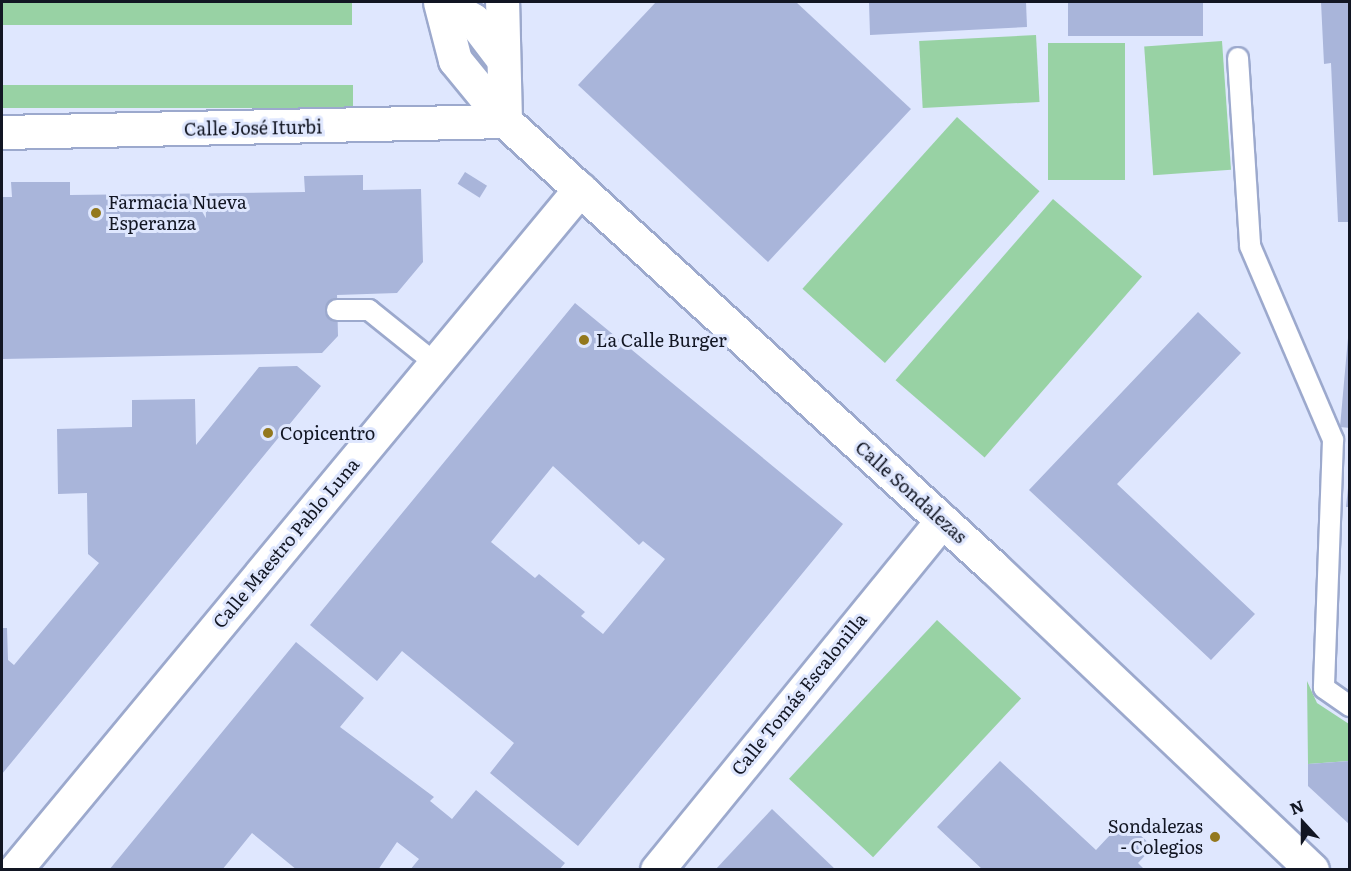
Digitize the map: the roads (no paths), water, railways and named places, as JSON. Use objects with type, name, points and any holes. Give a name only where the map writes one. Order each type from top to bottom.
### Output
[{"type":"street","name":"Calle Sondalezas","points":[[441,2],[473,20],[502,58]]},
{"type":"street","name":"Calle Sondalezas","points":[[441,2],[455,60],[505,121],[942,520],[1312,870]]},
{"type":"street","points":[[502,2],[505,121]]},
{"type":"street","name":"Calle José Iturbi","points":[[2,132],[505,121]]},
{"type":"street","name":"Calle Maestro Pablo Luna","points":[[15,870],[580,189]]},
{"type":"street","name":"Calle Tomás Escalonilla","points":[[657,870],[942,520]]},
{"type":"lane","points":[[1238,58],[1250,246],[1333,440],[1323,688],[1350,706]]},
{"type":"lane","points":[[337,310],[369,310],[435,363]]},
{"type":"place","name":"Farmacia Nueva Esperanza","points":[[96,213]]},
{"type":"place","name":"La Calle Burger","points":[[584,340]]},
{"type":"place","name":"Copicentro","points":[[268,433]]},
{"type":"place","name":"Sondalezas - Colegios","points":[[1215,837]]}]
